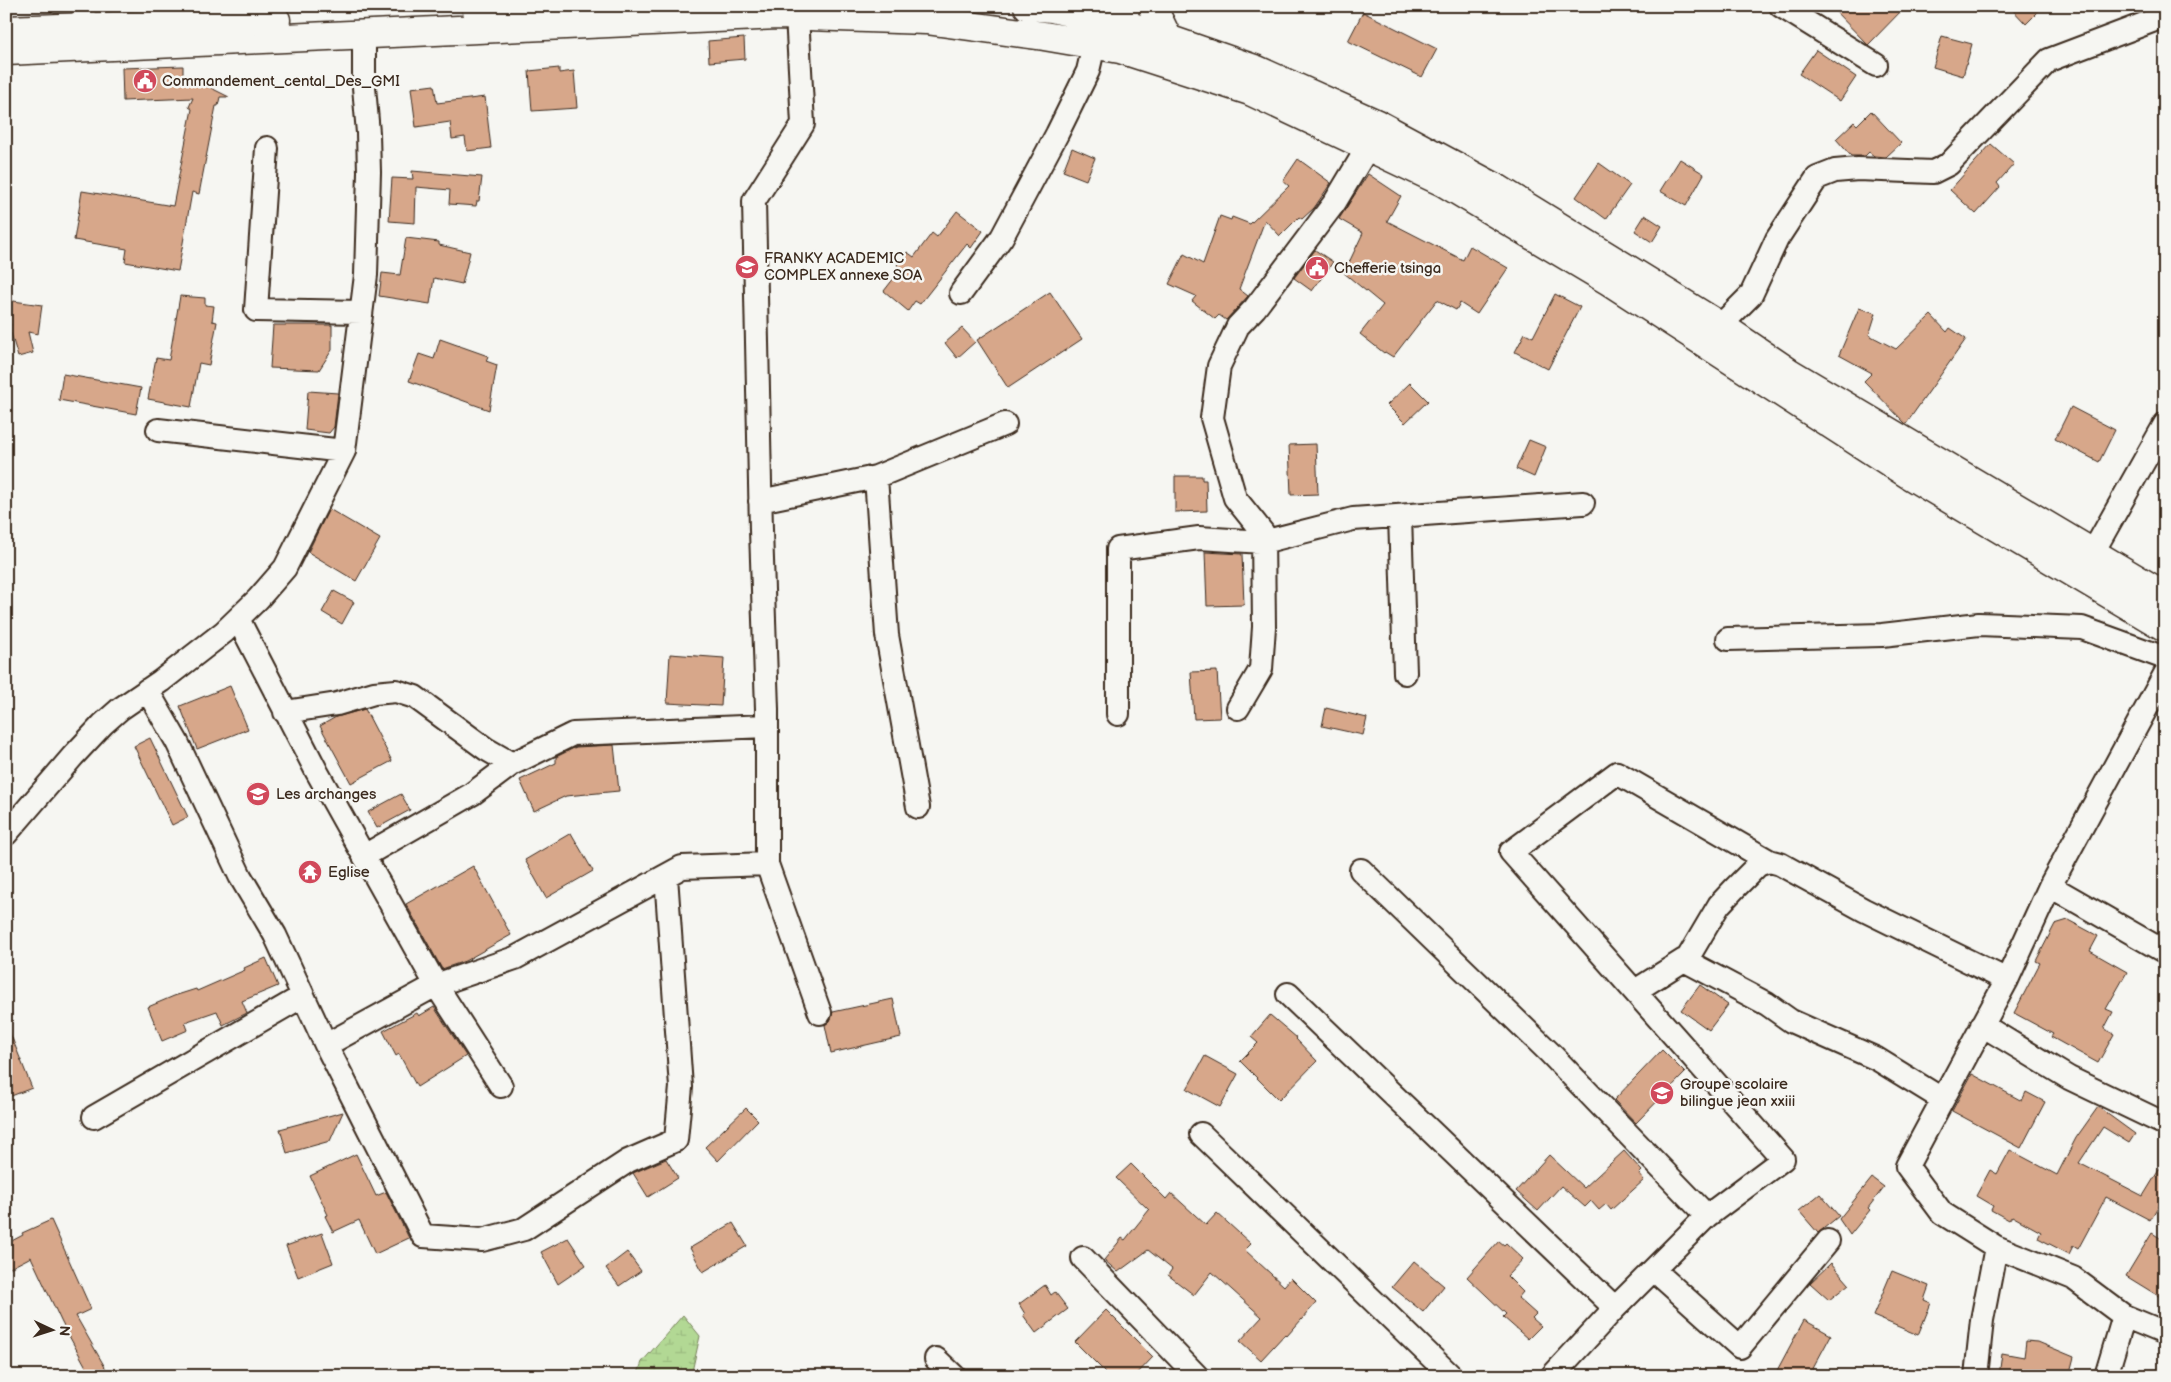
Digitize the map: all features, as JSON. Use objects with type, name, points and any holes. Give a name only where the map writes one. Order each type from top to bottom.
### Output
[{"type":"main road","points":[[6,30],[84,17],[362,18],[550,6]]},
{"type":"main road","points":[[1152,6],[1168,39]]},
{"type":"main road","points":[[1046,7],[1250,91],[1443,182],[1609,281],[1911,476],[2165,626]]},
{"type":"main road","points":[[6,51],[778,14],[926,20],[1044,36],[1106,31],[1168,39],[1257,70],[1377,124],[1498,189],[1720,326],[1790,373],[2165,596]]},
{"type":"street","points":[[1781,6],[1876,65]]},
{"type":"street","points":[[1720,326],[1751,295],[1777,240],[1817,178],[1835,171],[1858,169],[1904,172],[1940,170],[1949,164],[2049,60],[2152,21],[2165,9]]},
{"type":"street","points":[[797,15],[803,124],[754,201],[767,726],[768,864],[820,1013]]},
{"type":"street","points":[[961,293],[1002,237],[1057,134],[1106,31]]},
{"type":"street","points":[[6,834],[103,724],[198,652],[238,619],[258,599],[285,568],[344,451],[366,275],[369,172],[364,87],[364,34]]},
{"type":"street","points":[[1238,708],[1261,668],[1264,627],[1263,533],[1235,498],[1212,418],[1219,366],[1238,326],[1256,308],[1335,202],[1368,147]]},
{"type":"street","points":[[267,148],[256,310],[361,312]]},
{"type":"street","points":[[760,501],[876,477],[1006,424]]},
{"type":"street","points":[[2093,552],[2165,424]]},
{"type":"street","points":[[158,430],[344,451]]},
{"type":"street","points":[[876,477],[887,635],[918,807]]},
{"type":"street","points":[[1118,714],[1118,549],[1199,538],[1263,542],[1353,520],[1583,503]]},
{"type":"street","points":[[1400,516],[1405,674]]},
{"type":"street","points":[[238,619],[285,712],[436,985],[501,1086]]},
{"type":"street","points":[[1728,639],[1882,635],[1979,624],[2082,628],[2165,658]]},
{"type":"street","points":[[2165,674],[2050,886],[2007,980],[1942,1099],[1923,1140],[1907,1166],[1942,1213],[1996,1246],[2073,1278],[2124,1316],[2165,1333]]},
{"type":"street","points":[[147,690],[177,742],[230,856],[275,934],[326,1046],[423,1236],[482,1240],[524,1229],[628,1161],[676,1140],[681,1087],[666,876]]},
{"type":"street","points":[[285,712],[337,704],[374,693],[396,691],[415,697],[442,714],[486,749],[512,764]]},
{"type":"street","points":[[364,856],[472,794],[512,764],[573,734],[767,726]]},
{"type":"street","points":[[1552,1376],[1615,1308],[1707,1216],[1783,1159],[1511,852],[1617,773],[1769,861],[1780,864],[1864,910],[2007,980]]},
{"type":"street","points":[[1686,961],[1719,905],[1758,865],[1769,861]]},
{"type":"street","points":[[326,1046],[436,985],[515,958],[682,867],[768,864]]},
{"type":"street","points":[[1361,870],[1550,1052],[1707,1216]]},
{"type":"street","points":[[2050,886],[2165,952]]},
{"type":"street","points":[[1635,991],[1684,960],[1767,1004],[1791,1021],[1877,1059],[1942,1099]]},
{"type":"street","points":[[1288,994],[1615,1308]]},
{"type":"street","points":[[94,1117],[303,996]]},
{"type":"street","points":[[1982,1025],[2069,1078],[2165,1124]]},
{"type":"street","points":[[1201,1134],[1433,1361],[1451,1376]]},
{"type":"street","points":[[1654,1270],[1740,1347],[1828,1240]]},
{"type":"street","points":[[1976,1376],[1982,1320],[1996,1246]]},
{"type":"street","points":[[1083,1258],[1197,1376]]},
{"type":"street","points":[[2106,1376],[2124,1316]]},
{"type":"street","points":[[936,1359],[954,1376]]},
{"type":"green space","points":[[683,1315],[700,1336],[691,1376],[637,1376],[642,1362]]},
{"type":"building","points":[[1830,6],[1906,6],[1868,45]]},
{"type":"building","points":[[2009,6],[2044,6],[2026,24]]},
{"type":"building","points":[[1363,12],[1437,49],[1422,77],[1348,41]]},
{"type":"building","points":[[1942,36],[1972,44],[1963,76],[1933,67]]},
{"type":"building","points":[[744,38],[745,59],[709,62],[708,41]]},
{"type":"building","points":[[1816,50],[1856,77],[1840,101],[1799,74]]},
{"type":"building","points":[[183,66],[183,74],[229,97],[220,97],[218,106],[216,106],[199,194],[192,192],[178,271],[125,262],[127,249],[74,240],[82,191],[173,206],[192,109],[189,107],[193,98],[123,101],[122,68]]},
{"type":"building","points":[[559,68],[559,73],[574,71],[577,108],[532,111],[529,71]]},
{"type":"building","points":[[434,85],[437,103],[485,97],[491,148],[467,151],[465,137],[452,139],[450,122],[416,127],[411,88]]},
{"type":"building","points":[[1871,111],[1901,143],[1886,157],[1874,156],[1869,152],[1865,156],[1851,156],[1836,139],[1854,122],[1857,125]]},
{"type":"building","points":[[1991,144],[2014,164],[1997,183],[2000,187],[1976,214],[1950,190]]},
{"type":"building","points":[[1072,148],[1095,158],[1086,180],[1063,171]]},
{"type":"building","points":[[1298,159],[1331,183],[1314,208],[1302,219],[1299,217],[1280,236],[1265,220],[1239,289],[1248,296],[1226,320],[1219,315],[1215,319],[1192,301],[1196,296],[1169,284],[1184,254],[1203,264],[1220,216],[1231,220],[1232,217],[1250,224],[1289,186],[1283,181]]},
{"type":"building","points":[[1680,159],[1704,174],[1686,206],[1660,191]]},
{"type":"building","points":[[1599,163],[1630,185],[1606,219],[1576,197]]},
{"type":"building","points":[[412,171],[482,177],[479,201],[477,201],[476,206],[449,204],[450,190],[416,187],[415,223],[389,221],[392,178],[413,179]]},
{"type":"building","points":[[1368,174],[1401,196],[1387,221],[1463,260],[1470,246],[1508,268],[1477,314],[1460,303],[1456,310],[1437,300],[1393,357],[1384,353],[1360,334],[1383,305],[1344,273],[1363,233],[1339,219]]},
{"type":"building","points":[[957,211],[983,231],[971,248],[967,244],[920,304],[915,301],[908,311],[884,291],[901,269],[897,265],[907,252],[914,257],[932,233],[937,237]]},
{"type":"building","points":[[1645,215],[1662,226],[1652,242],[1635,231]]},
{"type":"building","points":[[406,238],[439,242],[439,245],[470,252],[462,284],[434,278],[430,304],[379,296],[382,273],[400,275]]},
{"type":"building","points":[[1315,250],[1333,262],[1312,291],[1294,278]]},
{"type":"building","points":[[1050,292],[1082,339],[1008,388],[977,340]]},
{"type":"building","points":[[1555,294],[1580,307],[1548,369],[1515,352],[1525,333],[1533,337]]},
{"type":"building","points":[[180,296],[205,298],[205,305],[214,306],[212,321],[217,322],[209,365],[199,363],[191,407],[148,399],[156,358],[169,360]]},
{"type":"building","points":[[6,300],[42,305],[38,334],[28,332],[33,353],[18,357],[10,330],[11,324],[6,323]]},
{"type":"building","points":[[1859,308],[1876,313],[1869,335],[1896,349],[1931,315],[1947,332],[1950,328],[1966,339],[1906,424],[1864,381],[1872,373],[1839,355]]},
{"type":"building","points":[[273,325],[332,325],[332,350],[319,370],[270,368]]},
{"type":"building","points":[[962,328],[975,342],[957,358],[945,343]]},
{"type":"building","points":[[440,339],[488,356],[486,361],[497,365],[489,410],[409,381],[419,354],[434,359]]},
{"type":"building","points":[[63,374],[141,388],[136,414],[59,400]]},
{"type":"building","points":[[1410,383],[1428,401],[1405,423],[1387,405]]},
{"type":"building","points":[[308,391],[338,393],[334,427],[329,433],[305,430]]},
{"type":"building","points":[[2071,407],[2115,430],[2099,462],[2055,439]]},
{"type":"building","points":[[1529,440],[1546,447],[1534,477],[1516,469]]},
{"type":"building","points":[[1316,444],[1318,494],[1291,495],[1289,445]]},
{"type":"building","points":[[1175,476],[1202,476],[1202,480],[1206,480],[1207,511],[1175,512]]},
{"type":"building","points":[[329,509],[380,539],[356,581],[308,552]]},
{"type":"building","points":[[1205,552],[1242,554],[1244,605],[1207,606]]},
{"type":"building","points":[[334,591],[354,602],[342,624],[322,612]]},
{"type":"building","points":[[670,654],[724,658],[721,706],[667,703]]},
{"type":"building","points":[[1217,671],[1220,718],[1194,719],[1191,672]]},
{"type":"building","points":[[230,686],[248,729],[197,749],[180,706]]},
{"type":"building","points":[[1326,708],[1367,718],[1363,735],[1322,726]]},
{"type":"building","points":[[365,709],[392,761],[351,783],[320,726],[336,717]]},
{"type":"building","points":[[150,738],[188,817],[172,825],[134,746]]},
{"type":"building","points":[[614,745],[619,791],[566,796],[534,811],[520,780],[556,763],[556,757],[576,747]]},
{"type":"building","points":[[401,794],[410,810],[377,828],[368,812]]},
{"type":"building","points":[[571,833],[593,871],[546,898],[525,860]]},
{"type":"building","points":[[473,866],[511,935],[465,961],[442,969],[406,904]]},
{"type":"building","points":[[2068,920],[2098,936],[2090,951],[2127,972],[2106,1009],[2113,1012],[2104,1029],[2114,1034],[2098,1063],[2051,1037],[2053,1034],[2014,1013],[2040,963],[2036,961],[2055,924]]},
{"type":"building","points":[[266,958],[278,986],[242,1001],[247,1013],[223,1025],[217,1011],[185,1022],[188,1030],[162,1041],[148,1007],[174,996],[196,989],[197,991],[245,970],[244,968]]},
{"type":"building","points":[[1700,985],[1728,1005],[1709,1030],[1681,1010]]},
{"type":"building","points":[[893,999],[901,1037],[831,1053],[825,1025],[830,1021],[833,1012]]},
{"type":"building","points":[[434,1007],[466,1056],[417,1087],[399,1054],[396,1056],[383,1031],[417,1013],[419,1016]]},
{"type":"building","points":[[1270,1015],[1297,1038],[1317,1061],[1279,1100],[1240,1061],[1258,1043],[1251,1037]]},
{"type":"building","points":[[6,1023],[32,1088],[6,1098]]},
{"type":"building","points":[[1662,1050],[1685,1073],[1636,1123],[1614,1100]]},
{"type":"building","points":[[1205,1056],[1238,1074],[1220,1107],[1187,1089]]},
{"type":"building","points":[[1972,1074],[2022,1101],[2026,1092],[2045,1102],[2021,1148],[1952,1111]]},
{"type":"building","points":[[2098,1107],[2135,1134],[2129,1143],[2103,1127],[2079,1163],[2143,1196],[2165,1160],[2165,1195],[2150,1220],[2106,1197],[2078,1249],[2073,1246],[2069,1254],[2038,1238],[2041,1232],[2012,1216],[2009,1220],[1991,1210],[1993,1206],[1976,1196],[1990,1170],[1997,1174],[2010,1150],[2057,1175],[2076,1138]]},
{"type":"building","points":[[746,1108],[758,1120],[718,1161],[705,1147]]},
{"type":"building","points":[[343,1112],[330,1141],[287,1153],[280,1129]]},
{"type":"building","points":[[1624,1151],[1642,1171],[1639,1174],[1644,1180],[1611,1210],[1606,1204],[1599,1210],[1591,1201],[1585,1207],[1561,1186],[1538,1211],[1516,1191],[1549,1155],[1584,1188]]},
{"type":"building","points":[[356,1154],[376,1196],[386,1192],[409,1238],[375,1254],[359,1220],[333,1232],[325,1216],[328,1215],[310,1176]]},
{"type":"building","points":[[666,1159],[678,1178],[648,1197],[633,1173]]},
{"type":"building","points":[[1131,1164],[1166,1199],[1171,1193],[1206,1225],[1217,1213],[1251,1244],[1245,1250],[1284,1286],[1291,1278],[1316,1303],[1287,1336],[1285,1334],[1261,1360],[1240,1341],[1262,1317],[1212,1272],[1194,1295],[1168,1275],[1172,1269],[1148,1250],[1118,1272],[1104,1260],[1122,1238],[1125,1240],[1149,1210],[1116,1178]]},
{"type":"building","points":[[1872,1178],[1884,1187],[1868,1208],[1870,1210],[1850,1235],[1839,1219]]},
{"type":"building","points":[[1820,1194],[1839,1216],[1818,1233],[1799,1211]]},
{"type":"building","points":[[51,1220],[91,1309],[76,1316],[110,1376],[91,1376],[62,1323],[31,1257],[6,1270],[6,1244],[23,1235],[22,1233]]},
{"type":"building","points":[[733,1223],[747,1246],[703,1272],[690,1248]]},
{"type":"building","points":[[322,1233],[333,1263],[298,1277],[286,1246]]},
{"type":"building","points":[[2152,1233],[2165,1241],[2165,1300],[2126,1276]]},
{"type":"building","points":[[568,1238],[586,1265],[558,1284],[541,1252]]},
{"type":"building","points":[[1499,1241],[1504,1245],[1506,1243],[1523,1259],[1507,1276],[1523,1292],[1518,1298],[1536,1314],[1532,1318],[1541,1326],[1528,1339],[1503,1317],[1506,1314],[1467,1277]]},
{"type":"building","points":[[627,1252],[641,1271],[619,1286],[606,1268]]},
{"type":"building","points":[[1414,1261],[1444,1286],[1423,1312],[1392,1287]]},
{"type":"building","points":[[1831,1263],[1849,1284],[1829,1300],[1810,1283]]},
{"type":"building","points":[[1892,1271],[1929,1286],[1924,1300],[1931,1303],[1918,1335],[1873,1316]]},
{"type":"building","points":[[1045,1285],[1051,1295],[1055,1292],[1068,1309],[1036,1333],[1023,1315],[1025,1314],[1019,1304]]},
{"type":"building","points":[[1106,1310],[1153,1357],[1135,1376],[1109,1376],[1075,1342]]},
{"type":"building","points":[[1804,1320],[1831,1335],[1809,1376],[1774,1376]]},
{"type":"building","points":[[2026,1341],[2038,1342],[2074,1357],[2069,1376],[1999,1376],[2002,1353],[2024,1357]]},
{"type":"place","name":"Commandement_cental_Des_GMI","points":[[145,81]]},
{"type":"place","name":"FRANKY ACADEMIC COMPLEX annexe SOA","points":[[747,267]]},
{"type":"place","name":"Chefferie tsinga","points":[[1317,268]]},
{"type":"place","name":"Les archanges","points":[[258,794]]},
{"type":"place","name":"Eglise","points":[[310,872]]},
{"type":"place","name":"Groupe scolaire bilingue jean xxiii","points":[[1662,1093]]}]
